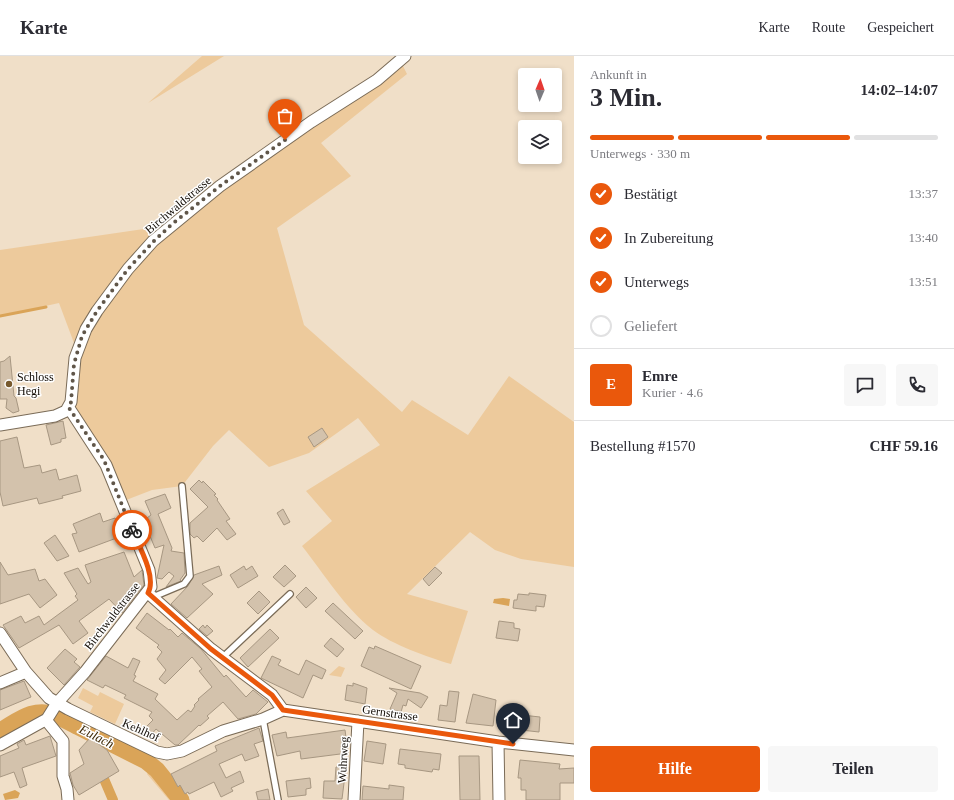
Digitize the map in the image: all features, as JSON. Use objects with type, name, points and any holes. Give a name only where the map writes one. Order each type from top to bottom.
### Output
[{"type":"street","name":"Birchwaldstrasse","points":[[51,712],[151,595],[149,570],[106,464],[69,408],[71,402],[75,358],[86,329],[97,311],[128,269],[154,241],[220,186],[311,122],[377,80],[405,56]]},
{"type":"street","points":[[0,425],[55,416],[63,414],[69,408]]},
{"type":"street","points":[[151,595],[222,658],[267,690],[277,700],[283,710]]},
{"type":"street","points":[[0,633],[26,672],[45,694],[64,744],[63,776],[67,789],[68,800]]},
{"type":"street","points":[[0,683],[26,672]]},
{"type":"street","name":"Kehlhof","points":[[51,712],[162,753],[182,751],[223,730],[263,719],[283,710]]},
{"type":"street","name":"Gernstrasse","points":[[283,710],[498,742],[574,750]]},
{"type":"street","points":[[0,745],[51,712]]},
{"type":"street","name":"Wuhrweg","points":[[354,800],[358,722]]},
{"type":"street","points":[[498,742],[499,800]]},
{"type":"lane","points":[[151,595],[184,584],[190,576],[182,486]]},
{"type":"lane","points":[[222,658],[290,594]]},
{"type":"lane","points":[[263,719],[278,800]]},
{"type":"shaded area","points":[[202,56],[224,56],[148,103]]},
{"type":"shaded area","points":[[400,60],[407,74],[321,143],[351,176],[277,228],[304,325],[402,412],[412,400],[468,435],[509,376],[574,422],[574,567],[521,559],[495,550],[470,532],[407,594],[468,611],[451,664],[400,646],[373,630],[353,612],[302,546],[332,521],[306,491],[380,445],[358,418],[309,453],[269,467],[229,430],[213,446],[182,486],[152,490],[121,502],[69,408],[77,351],[59,303],[0,316],[0,250],[171,225]]},
{"type":"shaded area","points":[[494,599],[510,599],[509,606],[493,603]]},
{"type":"shaded area","points":[[339,666],[345,668],[341,677],[329,675]]},
{"type":"shaded area","points":[[83,688],[98,696],[100,692],[124,704],[115,724],[90,712],[93,706],[78,698]]},
{"type":"shaded area","points":[[54,708],[156,762],[190,800],[169,800],[147,774],[150,769],[48,717],[28,720],[0,737],[0,728],[32,710]]},
{"type":"shaded area","points":[[15,790],[20,793],[18,798],[5,800],[3,794]]},
{"type":"building","name":"Schloss Hegi","points":[[10,356],[14,396],[16,398],[19,411],[13,413],[6,408],[7,399],[0,399],[0,362],[4,361]]},
{"type":"building","points":[[63,421],[66,438],[61,439],[61,442],[51,445],[46,425]]},
{"type":"building","points":[[322,428],[328,437],[314,447],[308,437]]},
{"type":"building","points":[[17,437],[24,468],[40,465],[42,473],[56,469],[59,480],[77,475],[81,491],[62,496],[63,498],[39,504],[37,498],[3,506],[0,492],[0,441]]},
{"type":"building","points":[[199,480],[202,483],[203,481],[216,494],[214,495],[230,519],[226,521],[236,534],[227,540],[217,528],[203,542],[197,536],[194,538],[190,534],[190,523],[208,507],[190,489]]},
{"type":"building","points":[[165,494],[171,508],[158,514],[172,548],[171,551],[184,553],[185,573],[180,580],[181,581],[166,587],[174,576],[169,572],[162,579],[157,578],[164,545],[155,548],[147,529],[151,527],[147,518],[151,515],[145,501]]},
{"type":"building","points":[[283,509],[290,522],[284,525],[277,513]]},
{"type":"building","points":[[100,513],[103,522],[115,518],[122,536],[79,552],[72,534],[77,533],[73,524]]},
{"type":"building","points":[[55,535],[69,556],[57,561],[44,543]]},
{"type":"building","points":[[124,552],[134,577],[142,570],[144,585],[122,613],[109,599],[79,621],[88,633],[73,644],[59,625],[19,648],[3,625],[21,616],[25,623],[39,616],[44,625],[78,600],[75,596],[77,594],[64,573],[78,568],[88,584],[91,582],[85,565]]},
{"type":"building","points":[[0,562],[8,575],[35,569],[39,581],[45,579],[57,595],[40,608],[29,594],[0,604]]},
{"type":"building","points":[[285,565],[296,576],[284,587],[273,577]]},
{"type":"building","points":[[219,566],[222,575],[202,584],[213,594],[187,618],[171,604],[188,586],[194,575]]},
{"type":"building","points":[[244,566],[246,570],[252,566],[258,576],[238,588],[230,575]]},
{"type":"building","points":[[435,567],[442,573],[429,586],[423,579]]},
{"type":"building","points":[[306,587],[317,598],[306,608],[296,597]]},
{"type":"building","points":[[259,591],[270,602],[258,614],[247,603]]},
{"type":"building","points":[[529,593],[546,595],[544,607],[536,606],[536,611],[513,608],[514,600],[517,600],[518,594],[529,595]]},
{"type":"building","points":[[333,603],[363,631],[355,639],[325,611]]},
{"type":"building","points":[[147,613],[169,630],[170,629],[178,637],[182,633],[201,649],[224,677],[226,675],[246,697],[253,690],[268,702],[256,714],[238,719],[223,702],[207,716],[209,718],[200,726],[199,725],[178,745],[175,745],[156,729],[151,735],[144,729],[153,720],[149,716],[152,712],[124,698],[126,695],[105,685],[103,688],[87,680],[106,656],[128,668],[133,658],[140,661],[133,681],[158,694],[155,699],[177,720],[188,710],[191,712],[195,706],[194,705],[199,700],[198,699],[212,687],[199,671],[202,669],[192,657],[165,684],[159,679],[166,670],[157,659],[162,652],[157,647],[159,645],[136,628]]},
{"type":"building","points":[[499,621],[514,623],[514,628],[520,629],[518,641],[496,638]]},
{"type":"building","points":[[203,625],[205,628],[207,625],[213,631],[207,636],[199,629]]},
{"type":"building","points":[[270,629],[279,638],[248,667],[240,658]]},
{"type":"building","points":[[331,638],[344,649],[337,657],[324,646]]},
{"type":"building","points":[[375,646],[421,666],[411,689],[361,666],[369,647],[374,649]]},
{"type":"building","points":[[65,649],[77,659],[74,662],[80,667],[64,685],[47,668]]},
{"type":"building","points":[[272,656],[281,660],[278,665],[299,675],[306,660],[326,670],[322,679],[313,675],[303,698],[261,678]]},
{"type":"building","points":[[24,681],[31,697],[0,710],[0,690]]},
{"type":"building","points":[[353,683],[367,688],[365,704],[345,700],[347,685],[353,686]]},
{"type":"building","points":[[389,688],[420,693],[428,697],[421,708],[408,699],[406,706],[403,705],[401,712],[390,709],[397,693]]},
{"type":"building","points":[[449,691],[459,692],[455,722],[438,720],[440,705],[447,706]]},
{"type":"building","points":[[473,694],[496,700],[493,726],[466,723]]},
{"type":"building","points":[[522,715],[540,717],[539,732],[521,730]]},
{"type":"building","points":[[259,728],[263,741],[254,744],[259,756],[245,761],[242,754],[219,764],[226,778],[240,771],[244,782],[231,788],[233,791],[221,797],[214,782],[189,794],[188,792],[185,794],[180,785],[178,787],[171,774],[217,751],[215,746]]},
{"type":"building","points":[[345,730],[348,753],[301,759],[300,751],[277,756],[272,735],[286,732],[287,738]]},
{"type":"building","points":[[50,736],[56,756],[22,768],[27,785],[20,788],[14,772],[0,777],[0,756],[19,748],[17,744],[24,740],[26,745]]},
{"type":"building","points":[[90,738],[107,750],[119,771],[79,795],[73,785],[70,773],[84,764],[79,750]]},
{"type":"building","points":[[367,741],[386,744],[383,764],[364,761]]},
{"type":"building","points":[[400,749],[441,754],[439,770],[433,769],[432,772],[405,768],[405,765],[398,764]]},
{"type":"building","points":[[459,756],[479,756],[480,800],[460,800]]},
{"type":"building","points":[[520,760],[560,764],[559,769],[574,768],[574,783],[560,783],[560,800],[526,800],[526,790],[521,790],[521,778],[518,778]]},
{"type":"building","points":[[336,767],[346,767],[342,799],[323,798],[324,781],[335,781]]},
{"type":"building","points":[[310,778],[311,788],[306,789],[306,795],[288,797],[286,781]]},
{"type":"building","points":[[389,785],[404,787],[403,800],[362,800],[363,786],[389,789]]},
{"type":"building","points":[[268,789],[270,800],[258,800],[256,792]]},
{"type":"waterway","points":[[0,316],[46,307]]},
{"type":"waterway","name":"Eulach","points":[[0,731],[26,716],[40,713],[55,715],[146,761],[157,770],[181,800]]},
{"type":"waterway","name":"Eulach","points":[[72,724],[75,729]]},
{"type":"waterway","points":[[104,779],[113,800]]},
{"type":"way so far","points":[[132,530],[104,460],[69,408],[71,404],[73,370],[79,343],[97,311],[128,269],[154,241],[171,225],[220,186],[285,140]]},
{"type":"place","name":"Schloss Hegi","points":[[9,384]]},
{"type":"route","points":[[132,530],[149,570],[151,584],[148,593],[211,649],[272,695],[283,710],[513,744]]}]
